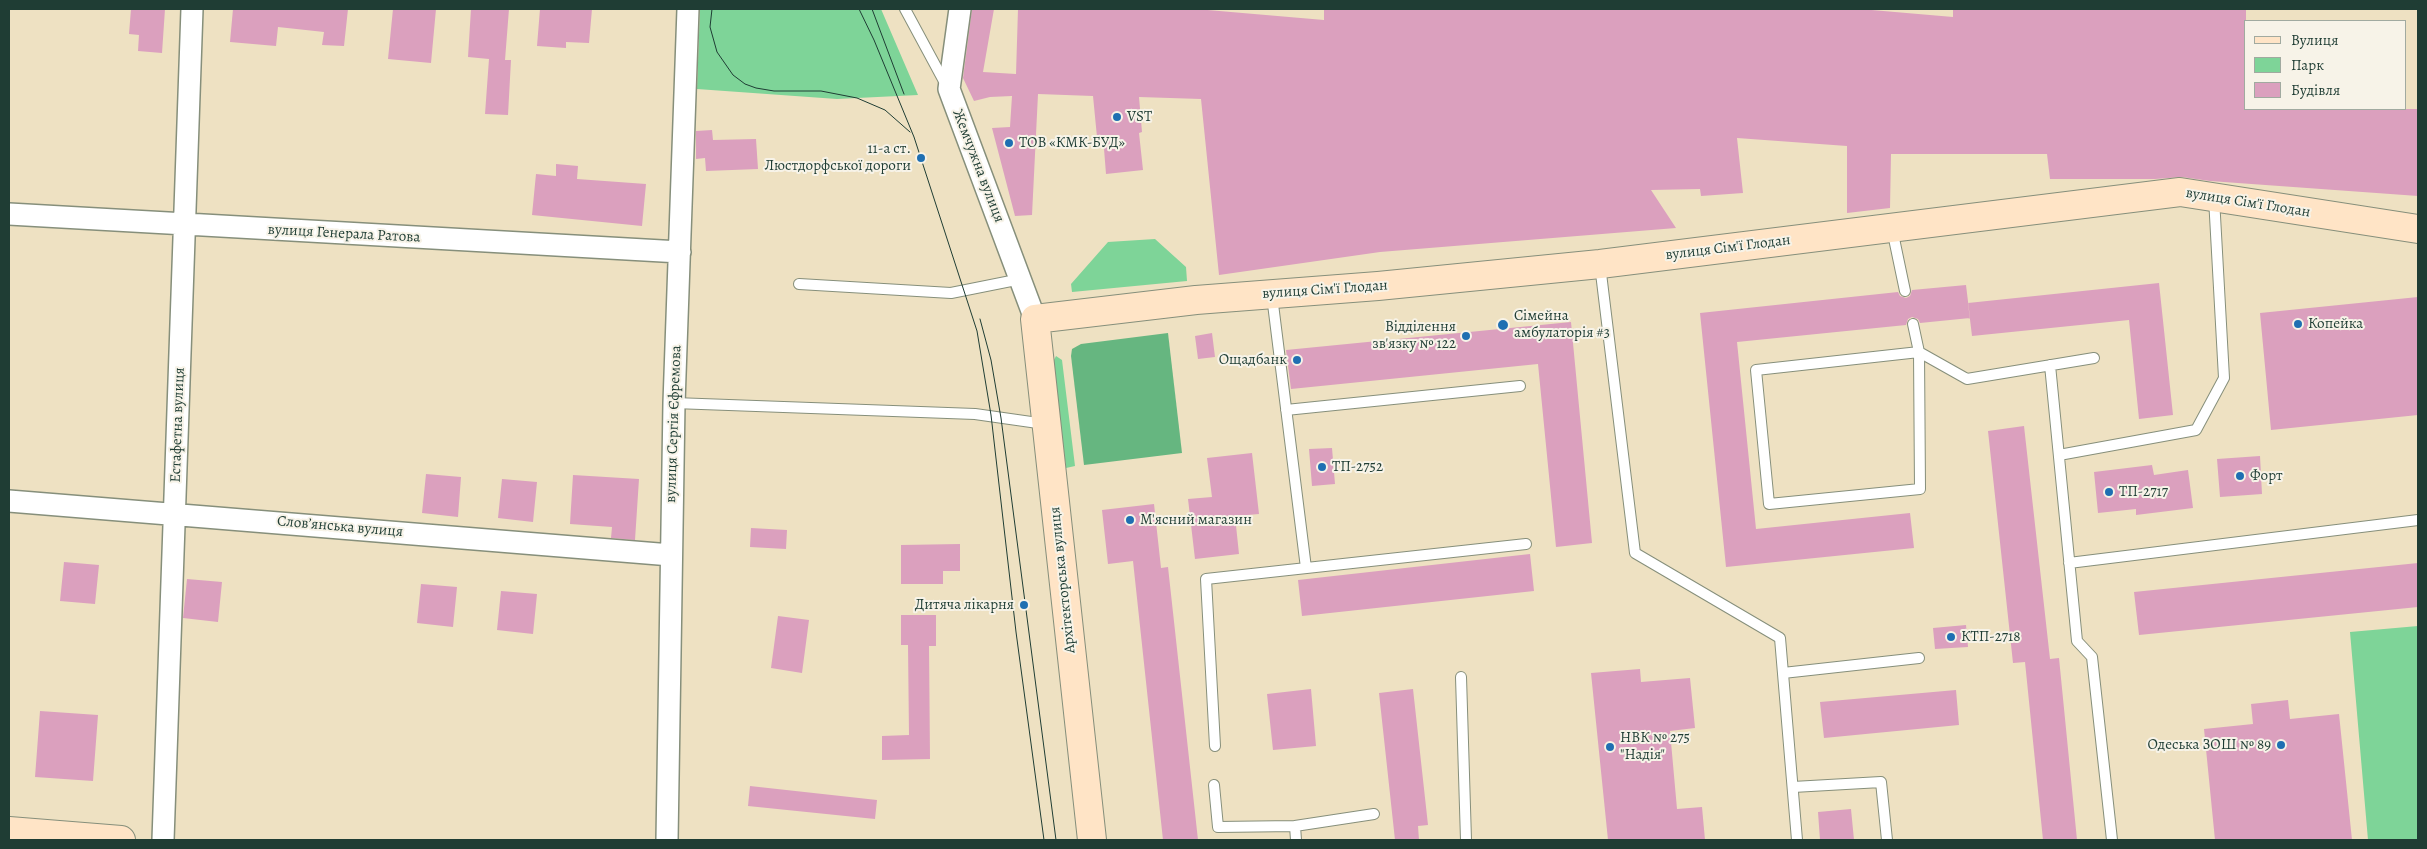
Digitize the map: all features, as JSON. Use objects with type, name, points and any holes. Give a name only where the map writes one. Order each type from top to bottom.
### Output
[{"type":"street","name":"Естафетна вулиця","points":[[163,840],[192,9]]},
{"type":"street","name":"вулиця Сергія Єфремова","points":[[667,840],[674,402],[688,9]]},
{"type":"street","name":"Жемчужна вулиця","points":[[960,9],[948,89],[1035,319]]},
{"type":"street","name":"вулиця Сім'ї Глодан","points":[[1035,319],[1196,300],[1378,286],[1600,264],[2180,192],[2418,229]]},
{"type":"street","name":"вулиця Генерала Ратова","points":[[9,214],[680,252]]},
{"type":"street","name":"Архітекторська вулиця","points":[[1035,319],[1092,840]]},
{"type":"street","name":"Словʼянська вулиця","points":[[9,501],[671,555]]},
{"type":"street","points":[[9,831],[121,840]]},
{"type":"lane","points":[[904,9],[948,89]]},
{"type":"lane","points":[[2059,455],[2196,430],[2224,378],[2214,197]]},
{"type":"lane","points":[[1891,228],[1905,291]]},
{"type":"lane","points":[[1600,264],[1635,553],[1780,638],[1797,840]]},
{"type":"lane","points":[[799,284],[951,293],[1021,279]]},
{"type":"lane","points":[[1271,294],[1306,568]]},
{"type":"lane","points":[[1913,324],[1919,352],[1920,489],[1769,504],[1756,370],[1919,352],[1968,378],[2094,358]]},
{"type":"lane","points":[[2050,365],[2077,641],[2092,657],[2112,840]]},
{"type":"lane","points":[[1286,410],[1520,386]]},
{"type":"lane","points":[[674,402],[974,414],[1046,424]]},
{"type":"lane","points":[[2070,563],[2418,520]]},
{"type":"lane","points":[[1214,746],[1206,579],[1526,544]]},
{"type":"lane","points":[[1783,673],[1919,658]]},
{"type":"lane","points":[[1461,678],[1466,840]]},
{"type":"lane","points":[[1793,787],[1881,782],[1887,840]]},
{"type":"lane","points":[[1214,786],[1218,827],[1295,826],[1374,814]]},
{"type":"lane","points":[[1295,826],[1296,840]]},
{"type":"green space","points":[[700,9],[881,9],[918,95],[837,99],[697,89]]},
{"type":"green space","points":[[1155,239],[1186,267],[1187,281],[1072,292],[1071,284],[1108,242]]},
{"type":"green space","points":[[1168,333],[1182,453],[1084,465],[1071,356],[1072,349],[1081,344]]},
{"type":"green space","points":[[1056,356],[1062,360],[1075,466],[1066,468],[1053,362]]},
{"type":"green space","points":[[2418,626],[2418,840],[2368,840],[2350,632]]},
{"type":"building","points":[[131,9],[165,9],[162,53],[138,51],[139,35],[129,34]]},
{"type":"building","points":[[233,9],[348,9],[344,46],[322,45],[324,32],[278,27],[276,46],[230,42]]},
{"type":"building","points":[[393,9],[436,9],[431,63],[388,59]]},
{"type":"building","points":[[471,9],[509,9],[505,60],[511,60],[508,115],[485,114],[489,59],[468,57]]},
{"type":"building","points":[[540,9],[592,9],[589,43],[566,42],[566,48],[537,46]]},
{"type":"building","points":[[972,9],[994,9],[983,72],[1016,74],[1018,9],[1196,9],[1324,20],[1324,9],[1860,9],[1953,17],[1953,9],[2246,9],[2246,20],[2244,20],[2244,110],[2418,109],[2418,196],[2210,181],[2182,177],[2155,179],[2050,179],[2047,154],[1891,154],[1890,208],[1847,213],[1847,146],[1737,138],[1743,193],[1701,196],[1700,189],[1651,190],[1676,228],[1380,252],[1219,275],[1201,99],[1139,97],[1142,132],[1139,133],[1143,170],[1106,174],[1103,136],[1097,137],[1093,96],[1038,94],[1032,215],[1015,216],[992,128],[1010,127],[1012,96],[990,97],[974,101],[963,78]]},
{"type":"building","points":[[712,130],[713,140],[756,139],[758,169],[706,171],[705,158],[696,159],[696,131]]},
{"type":"building","points":[[556,164],[578,166],[577,179],[646,184],[642,226],[532,215],[536,174],[556,176]]},
{"type":"building","points":[[2159,283],[2173,415],[2139,419],[2129,320],[1972,336],[1968,303]]},
{"type":"building","points":[[1966,285],[1970,318],[1920,323],[1918,319],[1912,317],[1908,319],[1906,325],[1737,342],[1756,529],[1910,513],[1914,548],[1726,567],[1700,313],[1898,292],[1900,296],[1906,298],[1910,296],[1912,290]]},
{"type":"building","points":[[2418,297],[2418,415],[2271,430],[2260,313]]},
{"type":"building","points":[[1571,322],[1592,543],[1556,547],[1538,364],[1291,389],[1286,350]]},
{"type":"building","points":[[1212,333],[1215,357],[1198,359],[1195,336]]},
{"type":"building","points":[[2024,426],[2050,659],[2059,658],[2077,840],[2043,840],[2025,662],[2013,663],[1988,431]]},
{"type":"building","name":"ТП-2752","points":[[1332,448],[1335,484],[1312,486],[1309,449]]},
{"type":"building","points":[[1252,453],[1259,514],[1235,516],[1239,554],[1195,559],[1188,499],[1212,497],[1207,458]]},
{"type":"building","name":"Форт","points":[[2260,456],[2262,494],[2220,497],[2217,459]]},
{"type":"building","points":[[2152,465],[2154,475],[2188,470],[2193,508],[2136,515],[2136,509],[2098,513],[2094,472]]},
{"type":"building","points":[[426,474],[461,477],[458,517],[422,513]]},
{"type":"building","points":[[573,475],[639,479],[635,540],[611,538],[612,527],[570,524]]},
{"type":"building","points":[[502,479],[537,482],[533,522],[498,518]]},
{"type":"building","points":[[1154,504],[1161,568],[1168,567],[1198,840],[1163,840],[1133,561],[1108,564],[1102,510]]},
{"type":"building","points":[[751,528],[787,530],[786,549],[750,547]]},
{"type":"building","points":[[960,544],[960,571],[943,571],[943,584],[901,584],[901,545]]},
{"type":"building","points":[[1530,554],[1534,591],[1302,616],[1298,580]]},
{"type":"building","points":[[64,562],[99,565],[95,604],[60,601]]},
{"type":"building","points":[[2418,563],[2418,607],[2139,635],[2134,592]]},
{"type":"building","points":[[187,579],[222,582],[218,622],[183,618]]},
{"type":"building","points":[[421,584],[457,587],[453,627],[417,623]]},
{"type":"building","points":[[501,591],[537,594],[533,634],[497,630]]},
{"type":"building","points":[[901,615],[936,615],[936,646],[929,646],[930,759],[882,760],[882,736],[909,735],[908,645],[901,645]]},
{"type":"building","points":[[778,616],[809,620],[802,673],[771,668]]},
{"type":"building","name":"КТП-2718","points":[[1966,625],[1968,647],[1935,649],[1933,628]]},
{"type":"building","points":[[1640,669],[1641,682],[1690,678],[1695,728],[1670,731],[1677,809],[1702,807],[1705,840],[1608,840],[1591,673]]},
{"type":"building","points":[[1311,689],[1316,746],[1273,750],[1267,694]]},
{"type":"building","points":[[1413,689],[1428,825],[1418,826],[1419,840],[1395,840],[1379,693]]},
{"type":"building","points":[[1956,690],[1959,725],[1824,738],[1820,702]]},
{"type":"building","points":[[2288,700],[2290,719],[2339,714],[2352,840],[2215,840],[2204,729],[2253,724],[2251,704]]},
{"type":"building","points":[[40,711],[98,715],[93,781],[35,777]]},
{"type":"building","points":[[750,786],[877,800],[875,819],[748,806]]},
{"type":"building","points":[[1851,809],[1854,840],[1820,840],[1818,812]]},
{"type":"tram line","points":[[712,9],[710,27],[717,52],[733,75],[745,84],[774,91],[821,91],[857,98],[885,110],[910,132]]},
{"type":"tram line","points":[[859,9],[874,40],[914,137],[977,331],[991,415],[1016,632],[1044,840]]},
{"type":"tram line","points":[[872,9],[904,94]]},
{"type":"tram line","points":[[980,319],[991,360],[1001,418],[1056,840]]},
{"type":"place","name":"VST","points":[[1117,117]]},
{"type":"place","name":"ТОВ «КМК-БУД»","points":[[1009,143]]},
{"type":"place","name":"11-а ст. Люстдорфської дороги","points":[[921,158]]},
{"type":"place","name":"Копейка","points":[[2298,324]]},
{"type":"place","name":"Сімейна амбулаторія #3","points":[[1503,325]]},
{"type":"place","name":"Відділення зв'язку № 122","points":[[1466,336]]},
{"type":"place","name":"Ощадбанк","points":[[1297,360]]},
{"type":"place","name":"ТП-2752","points":[[1322,467]]},
{"type":"place","name":"Форт","points":[[2240,476]]},
{"type":"place","name":"ТП-2717","points":[[2109,492]]},
{"type":"place","name":"М'ясний магазин","points":[[1130,520]]},
{"type":"place","name":"Дитяча лікарня","points":[[1024,605]]},
{"type":"place","name":"КТП-2718","points":[[1951,637]]},
{"type":"place","name":"Одеська ЗОШ № 89","points":[[2281,745]]},
{"type":"place","name":"НВК № 275 \"Надія\"","points":[[1610,747]]}]
